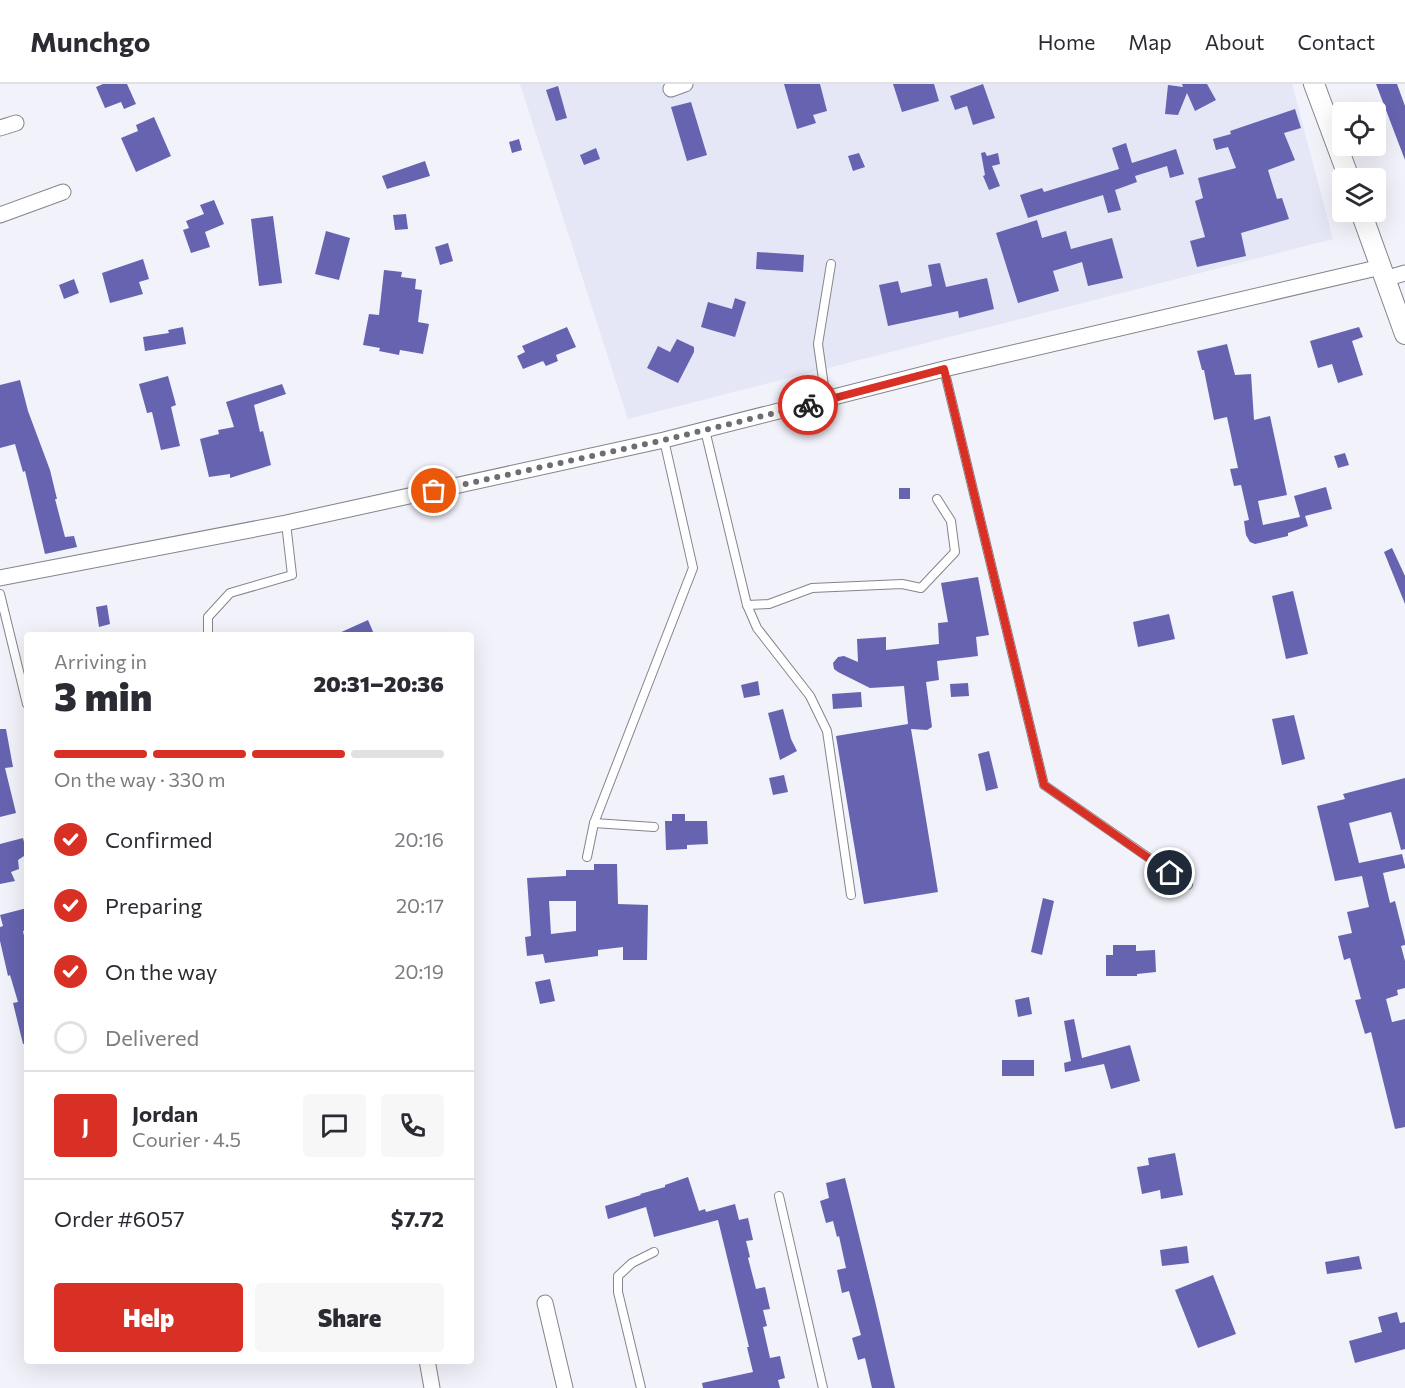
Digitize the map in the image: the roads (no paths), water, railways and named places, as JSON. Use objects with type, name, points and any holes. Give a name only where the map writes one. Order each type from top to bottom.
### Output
[{"type":"street","points":[[1314,84],[1345,168]]},
{"type":"street","points":[[0,128],[16,123]]},
{"type":"street","points":[[0,215],[63,192]]},
{"type":"street","points":[[1364,222],[1405,334]]},
{"type":"street","points":[[0,578],[286,523],[664,440],[944,369],[1383,273],[1405,273]]},
{"type":"street","points":[[545,1303],[565,1388]]},
{"type":"street","points":[[428,1364],[432,1388]]},
{"type":"lane","points":[[826,400],[818,344],[831,264]]},
{"type":"lane","points":[[944,369],[1044,785],[1188,885]]},
{"type":"lane","points":[[705,430],[747,605],[757,628],[810,696],[827,731],[851,895]]},
{"type":"lane","points":[[586,857],[594,824],[693,568],[664,440]]},
{"type":"lane","points":[[747,605],[769,604],[812,588],[893,584],[921,588],[955,552],[951,521],[937,499]]},
{"type":"lane","points":[[208,632],[208,617],[230,593],[292,575],[286,523]]},
{"type":"lane","points":[[0,594],[24,692]]},
{"type":"lane","points":[[594,824],[654,827]]},
{"type":"lane","points":[[779,1196],[823,1388]]},
{"type":"lane","points":[[641,1388],[618,1292],[618,1276],[632,1263],[654,1252]]}]
